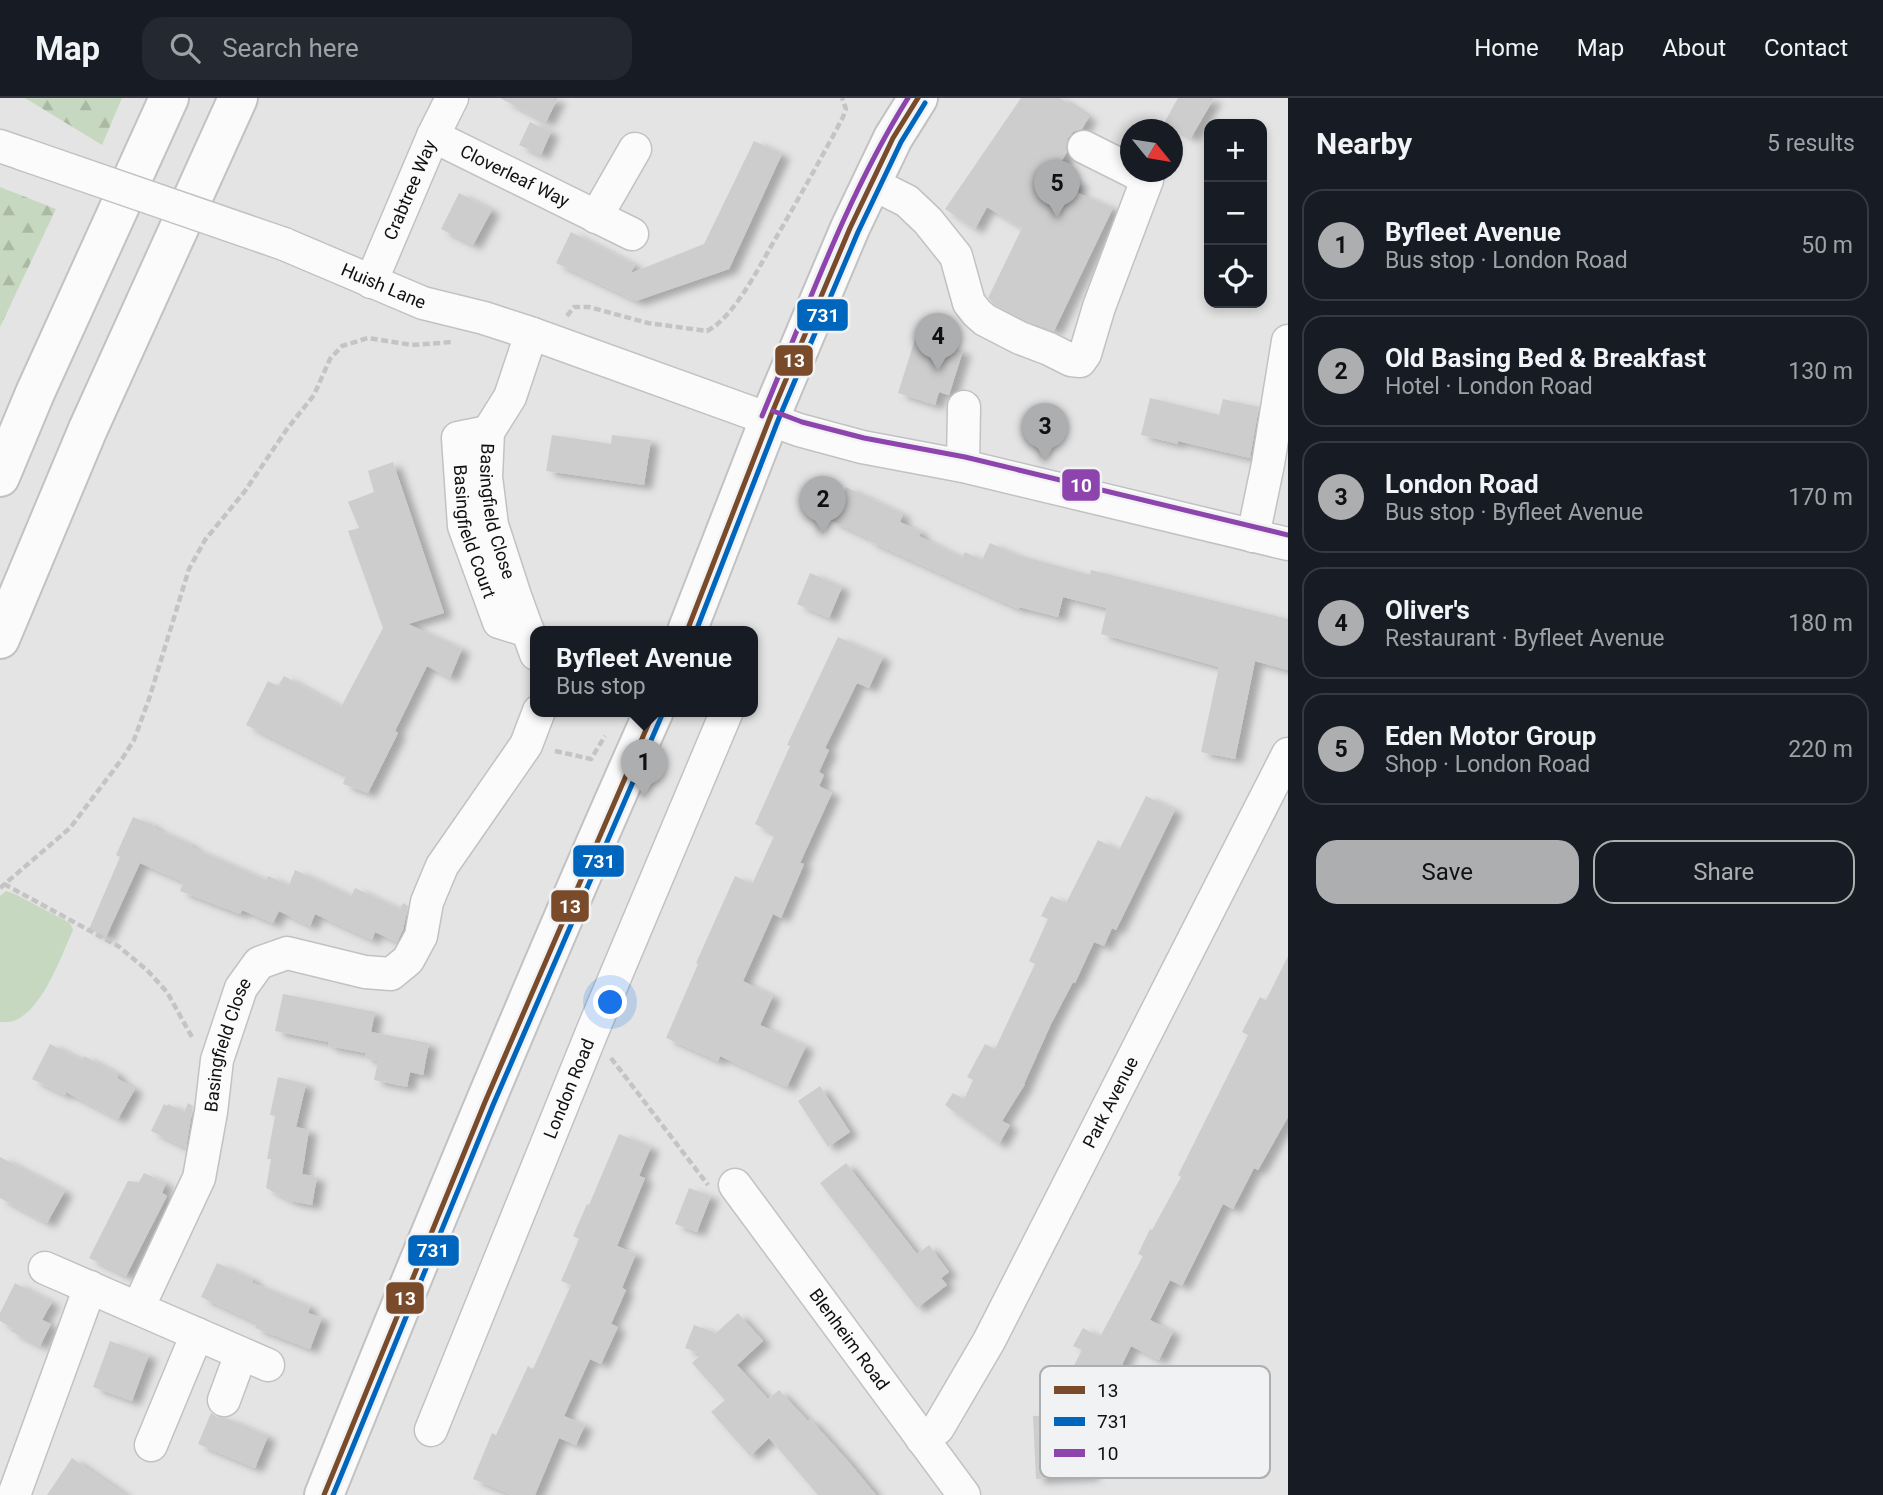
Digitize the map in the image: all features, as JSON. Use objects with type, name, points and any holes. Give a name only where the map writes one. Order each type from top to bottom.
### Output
[{"type":"main road","points":[[0,477],[35,393],[169,98]]},
{"type":"main road","points":[[0,639],[88,429],[238,98]]},
{"type":"main road","points":[[695,626],[770,419],[850,228],[893,138],[918,98]]},
{"type":"main road","points":[[333,1491],[465,1149],[597,837],[651,717]]},
{"type":"street","name":"Crabtree Way","points":[[371,282],[452,98]]},
{"type":"street","name":"Cloverleaf Way","points":[[433,136],[632,234]]},
{"type":"street","points":[[1084,148],[1120,165]]},
{"type":"street","points":[[596,217],[635,149]]},
{"type":"street","name":"Huish Lane","points":[[11,150],[284,244],[423,303],[484,318],[533,334],[799,430],[862,447],[963,466],[1288,544]]},
{"type":"street","points":[[871,183],[907,201],[928,221],[956,256],[969,303],[976,313],[1020,338],[1071,360],[1080,361],[1085,354],[1099,307],[1146,182]]},
{"type":"street","name":"Basingfield Close","points":[[530,637],[492,525],[486,477],[488,432],[510,397],[533,334]]},
{"type":"street","points":[[1253,536],[1288,341]]},
{"type":"street","points":[[963,466],[964,407]]},
{"type":"street","name":"Basingfield Close","points":[[138,1308],[199,1178],[217,1060],[241,988],[259,963],[287,953],[365,972],[391,974],[408,960],[421,936],[427,902],[442,866],[526,745],[537,717]]},
{"type":"street","name":"London Road","points":[[430,1430],[723,717]]},
{"type":"street","name":"Park Avenue","points":[[922,1439],[938,1428],[989,1341],[1288,754]]},
{"type":"street","name":"Blenheim Road","points":[[734,1185],[964,1495]]},
{"type":"street","points":[[45,1268],[255,1359],[224,1400]]},
{"type":"street","points":[[14,1495],[90,1287]]},
{"type":"street","points":[[151,1445],[197,1334]]},
{"type":"path","points":[[566,317],[574,307],[589,307],[648,323],[707,331],[714,327],[729,313],[756,272],[809,180],[843,117],[846,109],[842,98]]},
{"type":"path","points":[[217,1060],[192,1038],[167,992],[148,970],[118,946],[2,886],[70,828],[134,740],[189,569],[205,540],[245,491],[314,395],[330,359],[342,346],[368,338],[412,345],[461,341]]},
{"type":"path","points":[[526,745],[591,759],[610,727]]},
{"type":"path","points":[[592,1032],[734,1185]]},
{"type":"green space","points":[[25,98],[122,98],[102,145]]},
{"type":"green space","points":[[0,187],[56,209],[0,327]]},
{"type":"green space","points":[[6,891],[70,923],[73,930],[51,979],[36,1003],[18,1019],[0,1022],[0,896]]},
{"type":"building","points":[[500,98],[558,98],[546,122]]},
{"type":"building","points":[[1021,98],[1060,98],[1089,117],[1082,129],[1073,132],[1068,138],[1067,152],[1055,172],[1081,183],[1076,192],[1113,208],[1054,331],[995,305],[988,298],[1022,228],[987,207],[975,229],[945,209]]},
{"type":"building","points":[[1178,98],[1214,98],[1191,138],[1183,134],[1183,119],[1166,119]]},
{"type":"building","points":[[530,122],[551,132],[541,155],[519,145]]},
{"type":"building","points":[[754,141],[782,154],[729,269],[636,301],[556,263],[571,232],[635,265],[631,273],[704,244]]},
{"type":"building","points":[[459,193],[492,210],[473,245],[441,229]]},
{"type":"building","points":[[916,336],[963,351],[949,395],[939,392],[935,405],[898,393]]},
{"type":"building","points":[[1150,398],[1219,415],[1223,399],[1259,407],[1250,458],[1141,435]]},
{"type":"building","points":[[552,435],[611,444],[612,435],[651,440],[644,485],[546,471]]},
{"type":"building","points":[[393,462],[444,613],[408,624],[462,649],[450,678],[427,666],[368,793],[343,784],[346,775],[246,725],[268,681],[278,686],[284,676],[341,707],[383,628],[348,531],[359,528],[348,502],[374,492],[368,471]]},
{"type":"building","points":[[846,487],[903,514],[900,522],[921,532],[919,536],[962,558],[965,552],[982,560],[990,543],[1015,554],[1090,575],[1091,570],[1288,619],[1288,670],[1255,661],[1235,759],[1201,752],[1219,667],[1101,634],[1107,608],[1063,597],[1058,617],[1019,609],[869,541],[870,539],[830,520]]},
{"type":"building","points":[[810,573],[842,587],[829,618],[797,604]]},
{"type":"building","points":[[838,637],[883,657],[869,688],[857,683],[825,748],[829,750],[819,772],[824,775],[819,786],[832,793],[800,863],[804,864],[781,918],[773,914],[743,981],[773,996],[760,1025],[806,1046],[787,1087],[720,1056],[718,1061],[666,1038],[735,876],[752,884],[775,834],[755,824],[790,746],[787,745]]},
{"type":"building","points":[[1146,796],[1175,810],[1116,930],[1112,928],[1104,946],[1094,942],[1075,983],[1073,982],[1051,1024],[1025,1084],[1002,1121],[1010,1125],[999,1144],[945,1105],[953,1093],[964,1099],[973,1080],[967,1077],[985,1044],[995,1049],[1035,964],[1029,961],[1048,919],[1041,916],[1051,896],[1066,903],[1098,840],[1119,850]]},
{"type":"building","points":[[133,817],[192,845],[191,847],[266,880],[268,876],[289,885],[295,870],[351,896],[355,888],[400,909],[403,903],[408,906],[403,930],[397,942],[375,932],[372,940],[315,914],[310,926],[279,911],[273,923],[242,910],[240,914],[180,891],[184,882],[140,863],[106,937],[89,929],[120,857],[116,855]]},
{"type":"building","points":[[1288,956],[1288,1117],[1258,1170],[1254,1168],[1233,1209],[1223,1204],[1182,1286],[1170,1280],[1150,1320],[1173,1332],[1159,1360],[1131,1346],[1121,1366],[1074,1366],[1082,1350],[1073,1346],[1083,1328],[1100,1337],[1143,1256],[1138,1254],[1181,1177],[1178,1175],[1248,1035],[1242,1032],[1260,997],[1266,1000]]},
{"type":"building","points":[[283,994],[375,1012],[371,1032],[429,1043],[423,1075],[410,1072],[407,1087],[374,1080],[378,1061],[365,1058],[366,1053],[328,1046],[328,1042],[275,1031]]},
{"type":"building","points":[[50,1044],[82,1060],[84,1056],[118,1074],[117,1078],[135,1089],[118,1119],[66,1092],[65,1095],[32,1079]]},
{"type":"building","points":[[278,1077],[306,1084],[296,1127],[309,1130],[302,1174],[317,1177],[312,1205],[291,1201],[266,1188],[271,1159],[267,1159],[275,1116],[270,1115]]},
{"type":"building","points":[[820,1086],[850,1132],[828,1147],[798,1101]]},
{"type":"building","points":[[188,1103],[193,1106],[186,1148],[151,1131],[164,1104],[184,1112]]},
{"type":"building","points":[[619,1134],[651,1147],[639,1176],[645,1178],[617,1246],[636,1254],[622,1288],[626,1290],[611,1324],[618,1327],[601,1364],[590,1359],[564,1416],[585,1425],[576,1445],[559,1438],[535,1495],[512,1495],[473,1479],[492,1433],[496,1435],[528,1366],[533,1369],[571,1285],[561,1281],[579,1239],[573,1236]]},
{"type":"building","points":[[0,1157],[65,1191],[47,1223],[0,1198]]},
{"type":"building","points":[[846,1163],[917,1254],[929,1245],[949,1272],[941,1278],[947,1285],[917,1308],[820,1183]]},
{"type":"building","points":[[144,1173],[166,1183],[162,1193],[167,1196],[126,1276],[89,1258],[128,1181],[139,1182]]},
{"type":"building","points":[[689,1188],[711,1196],[697,1232],[675,1224]]},
{"type":"building","points":[[217,1263],[253,1279],[253,1283],[310,1306],[308,1313],[322,1318],[310,1349],[255,1328],[257,1323],[201,1297]]},
{"type":"building","points":[[15,1283],[52,1302],[42,1320],[51,1324],[40,1346],[11,1331],[13,1328],[0,1321],[0,1313]]},
{"type":"building","points":[[738,1313],[763,1341],[737,1365],[768,1399],[779,1390],[808,1421],[810,1419],[876,1495],[818,1495],[769,1438],[750,1456],[711,1412],[725,1400],[692,1363],[701,1354],[685,1348],[694,1325],[716,1333]]},
{"type":"building","points":[[110,1341],[149,1355],[132,1401],[93,1387]]},
{"type":"building","points":[[211,1413],[268,1436],[255,1468],[198,1444]]},
{"type":"building","points":[[1033,1416],[1040,1416],[1040,1478],[1055,1478],[1036,1479]]},
{"type":"building","points":[[72,1458],[126,1495],[47,1495]]},
{"type":"transit line","name":"10","points":[[762,416],[846,214],[908,98]]},
{"type":"transit line","name":"13","points":[[689,626],[771,415],[850,228],[893,138],[918,98]]},
{"type":"transit line","name":"731","points":[[698,626],[779,418],[858,232],[901,142],[925,103]]},
{"type":"transit line","name":"10","points":[[773,411],[802,422],[864,438],[965,457],[1288,535]]},
{"type":"transit line","name":"13","points":[[324,1495],[485,1102],[651,717]]},
{"type":"transit line","name":"731","points":[[333,1495],[493,1105],[661,717]]},
{"type":"place","name":"Eden Motor Group","points":[[1057,218]]},
{"type":"place","name":"Oliver's","points":[[938,371]]},
{"type":"place","name":"London Road","points":[[1045,461]]},
{"type":"place","name":"Old Basing Bed & Breakfast","points":[[823,534]]},
{"type":"place","name":"Byfleet Avenue","points":[[644,797]]}]
